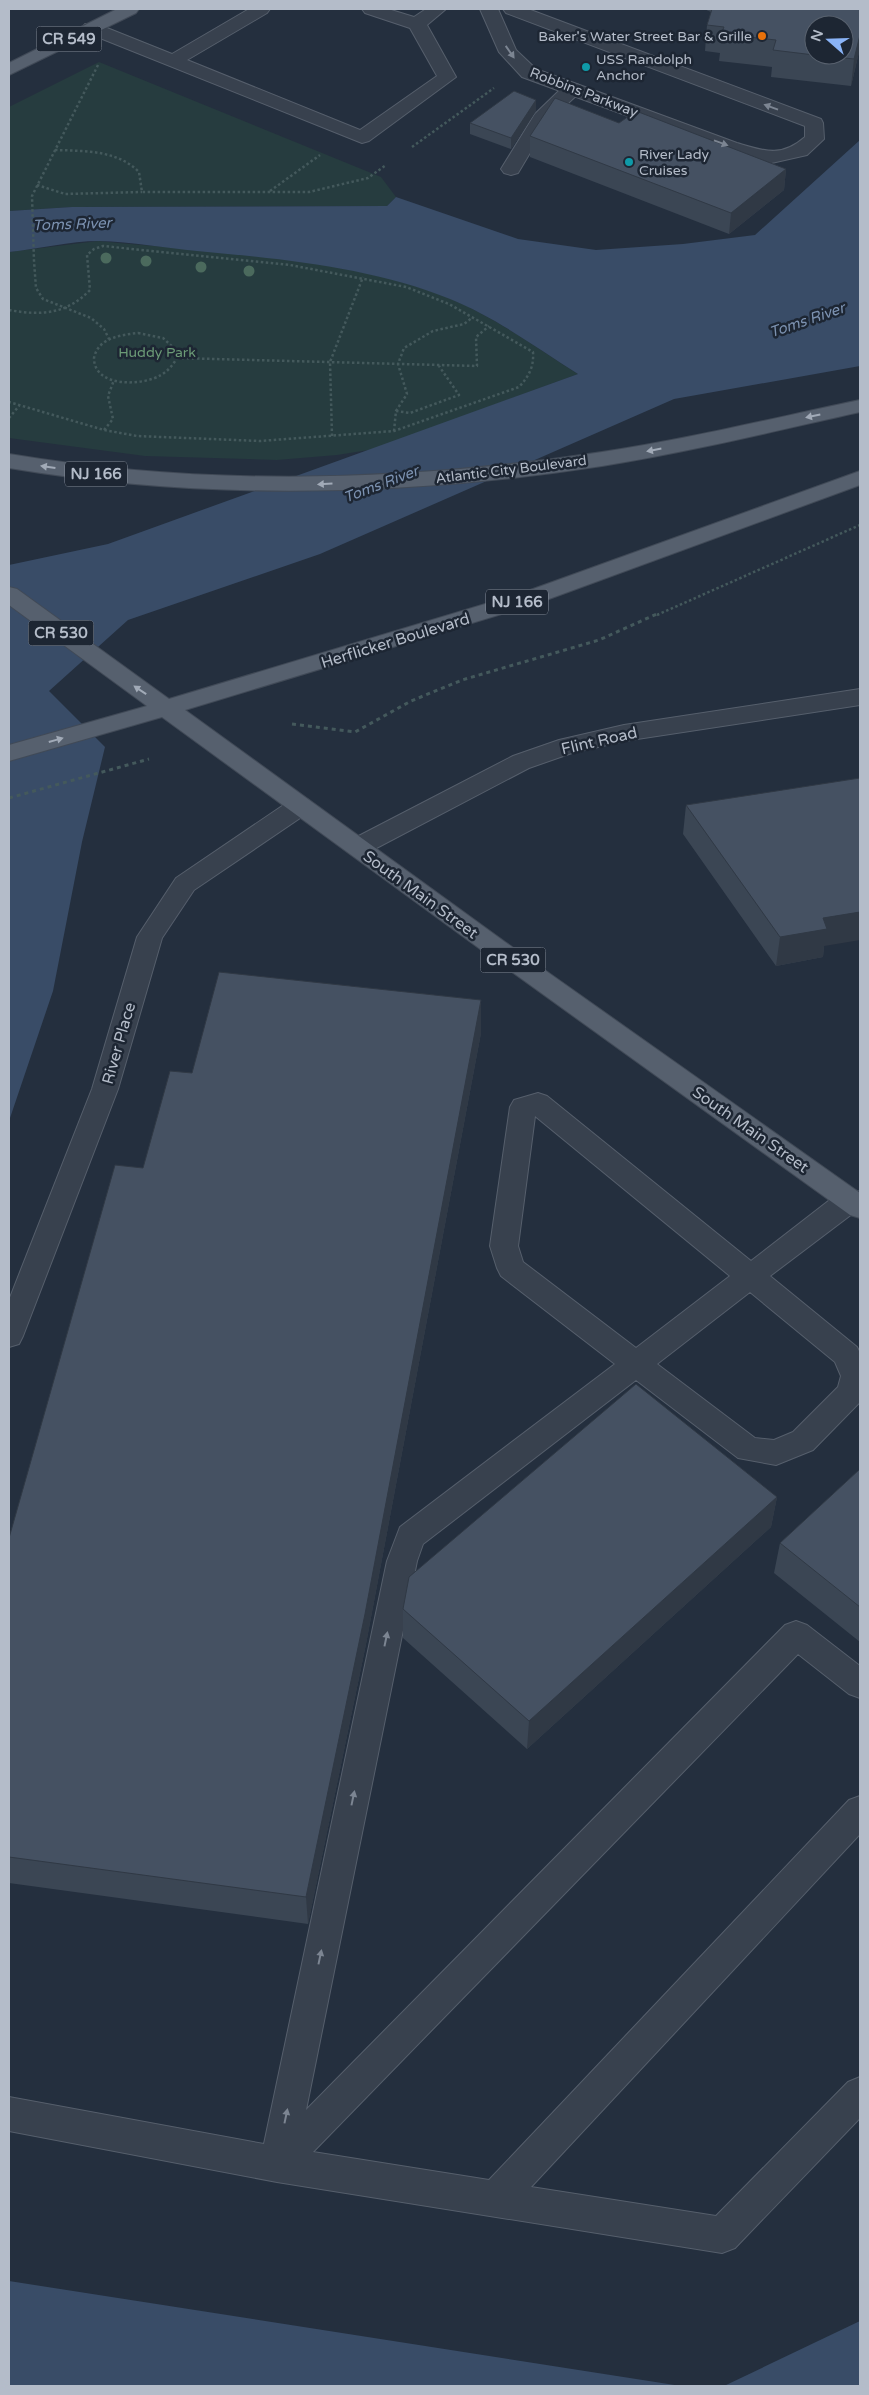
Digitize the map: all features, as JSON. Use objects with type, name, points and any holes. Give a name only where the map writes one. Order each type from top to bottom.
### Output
[{"type":"main road","name":"CR 549","points":[[9,70],[130,9]]},
{"type":"main road","name":"Atlantic City Boulevard","points":[[9,461],[109,476],[183,482],[294,486],[359,483],[512,471],[565,464],[652,450],[860,406]]},
{"type":"main road","name":"Herflicker Boulevard","points":[[9,753],[167,709],[531,597],[722,531],[860,478]]},
{"type":"main road","name":"South Main Street","points":[[9,594],[112,672],[167,709],[855,1204]]},
{"type":"street","points":[[173,61],[261,9]]},
{"type":"street","points":[[91,28],[362,138],[447,77],[417,24],[371,9]]},
{"type":"street","points":[[417,24],[437,9]]},
{"type":"street","name":"Robbins Parkway","points":[[489,9],[508,52],[529,73],[730,147],[767,158],[800,151],[814,139],[814,123],[512,9]]},
{"type":"street","points":[[511,169],[542,118],[572,89]]},
{"type":"street","name":"Flint Road","points":[[358,847],[521,762],[567,746],[624,733],[860,696]]},
{"type":"street","name":"River Place","points":[[9,1336],[105,1089],[150,937],[186,884],[300,806]]},
{"type":"street","points":[[538,1103],[847,1355],[855,1376],[852,1392],[803,1441],[776,1453],[748,1449],[637,1364],[511,1268],[504,1246],[523,1107],[538,1103]]},
{"type":"street","points":[[276,2164],[400,1570],[411,1536],[750,1276],[855,1204]]},
{"type":"street","points":[[276,2164],[796,1634],[860,1684]]},
{"type":"street","points":[[495,2199],[860,1811]]},
{"type":"street","points":[[9,2114],[276,2164],[722,2235],[860,2094]]},
{"type":"path","points":[[100,61],[32,196],[34,261],[36,288],[43,299],[91,318],[104,329],[109,339]]},
{"type":"path","points":[[406,150],[499,84]]},
{"type":"path","points":[[55,150],[113,156],[127,162],[138,170],[142,180],[142,192]]},
{"type":"path","points":[[270,192],[323,153]]},
{"type":"path","points":[[37,184],[66,194],[309,192],[368,178],[391,161]]},
{"type":"path","points":[[9,310],[47,315],[68,310],[82,300],[90,290],[87,255],[94,249],[104,246],[290,265],[363,277],[406,287],[449,304],[533,352],[535,365],[530,376],[518,387],[394,431],[332,436],[260,441],[137,436],[104,430],[9,402]]},
{"type":"path","points":[[332,436],[330,362],[363,277]]},
{"type":"path","points":[[394,431],[396,411],[407,394],[398,364],[404,348],[432,331],[464,324],[473,317]]},
{"type":"path","points":[[177,358],[477,366],[476,337],[489,326]]},
{"type":"path","points":[[130,334],[155,336],[173,346],[177,358],[166,374],[141,382],[114,380],[103,376],[96,369],[93,361],[94,353],[109,339],[130,334]]},
{"type":"path","points":[[396,411],[410,414],[458,395],[438,366]]},
{"type":"path","points":[[104,430],[114,419],[108,396],[114,380]]},
{"type":"path","points":[[9,418],[19,406]]},
{"type":"path","points":[[292,724],[355,732],[411,701],[462,680],[599,640],[860,526]]},
{"type":"path","points":[[9,798],[149,759]]},
{"type":"green space","points":[[99,62],[381,177],[396,197],[387,206],[72,207],[9,211],[9,107]]},
{"type":"green space","name":"Huddy Park","points":[[98,241],[277,258],[368,273],[411,285],[468,307],[516,334],[578,374],[375,449],[337,455],[277,460],[145,456],[9,438],[9,252]]},
{"type":"water","name":"Toms River","points":[[860,140],[860,366],[674,399],[320,554],[128,620],[49,691],[105,747],[82,842],[53,991],[9,1121],[9,565],[108,544],[578,374],[516,333],[467,306],[420,288],[357,272],[261,257],[99,241],[77,242],[9,252],[9,211],[72,207],[387,206],[396,197],[518,239],[596,250],[683,244],[755,235]]},
{"type":"water","points":[[9,2281],[681,2386],[9,2386]]},
{"type":"water","points":[[860,2321],[860,2386],[724,2386]]},
{"type":"building","points":[[712,9],[860,9],[860,35],[854,59],[854,15],[804,15],[804,54],[773,50],[776,40],[721,34],[724,27],[707,25]]},
{"type":"building","points":[[514,91],[536,100],[511,138],[470,123]]},
{"type":"building","points":[[555,98],[619,123],[636,111],[786,169],[731,213],[530,136]]},
{"type":"building","points":[[860,778],[860,912],[823,918],[827,929],[780,937],[686,805]]},
{"type":"building","points":[[219,972],[481,1000],[365,1614],[306,1897],[9,1857],[9,1538],[115,1165],[143,1168],[170,1071],[192,1073]]},
{"type":"building","points":[[636,1384],[777,1497],[529,1721],[403,1609],[409,1577]]},
{"type":"building","points":[[860,1469],[860,1607],[780,1543]]},
{"type":"place","name":"Baker's Water Street Bar & Grille","points":[[762,36]]},
{"type":"place","name":"USS Randolph Anchor","points":[[586,67]]},
{"type":"place","name":"River Lady Cruises","points":[[629,162]]}]
